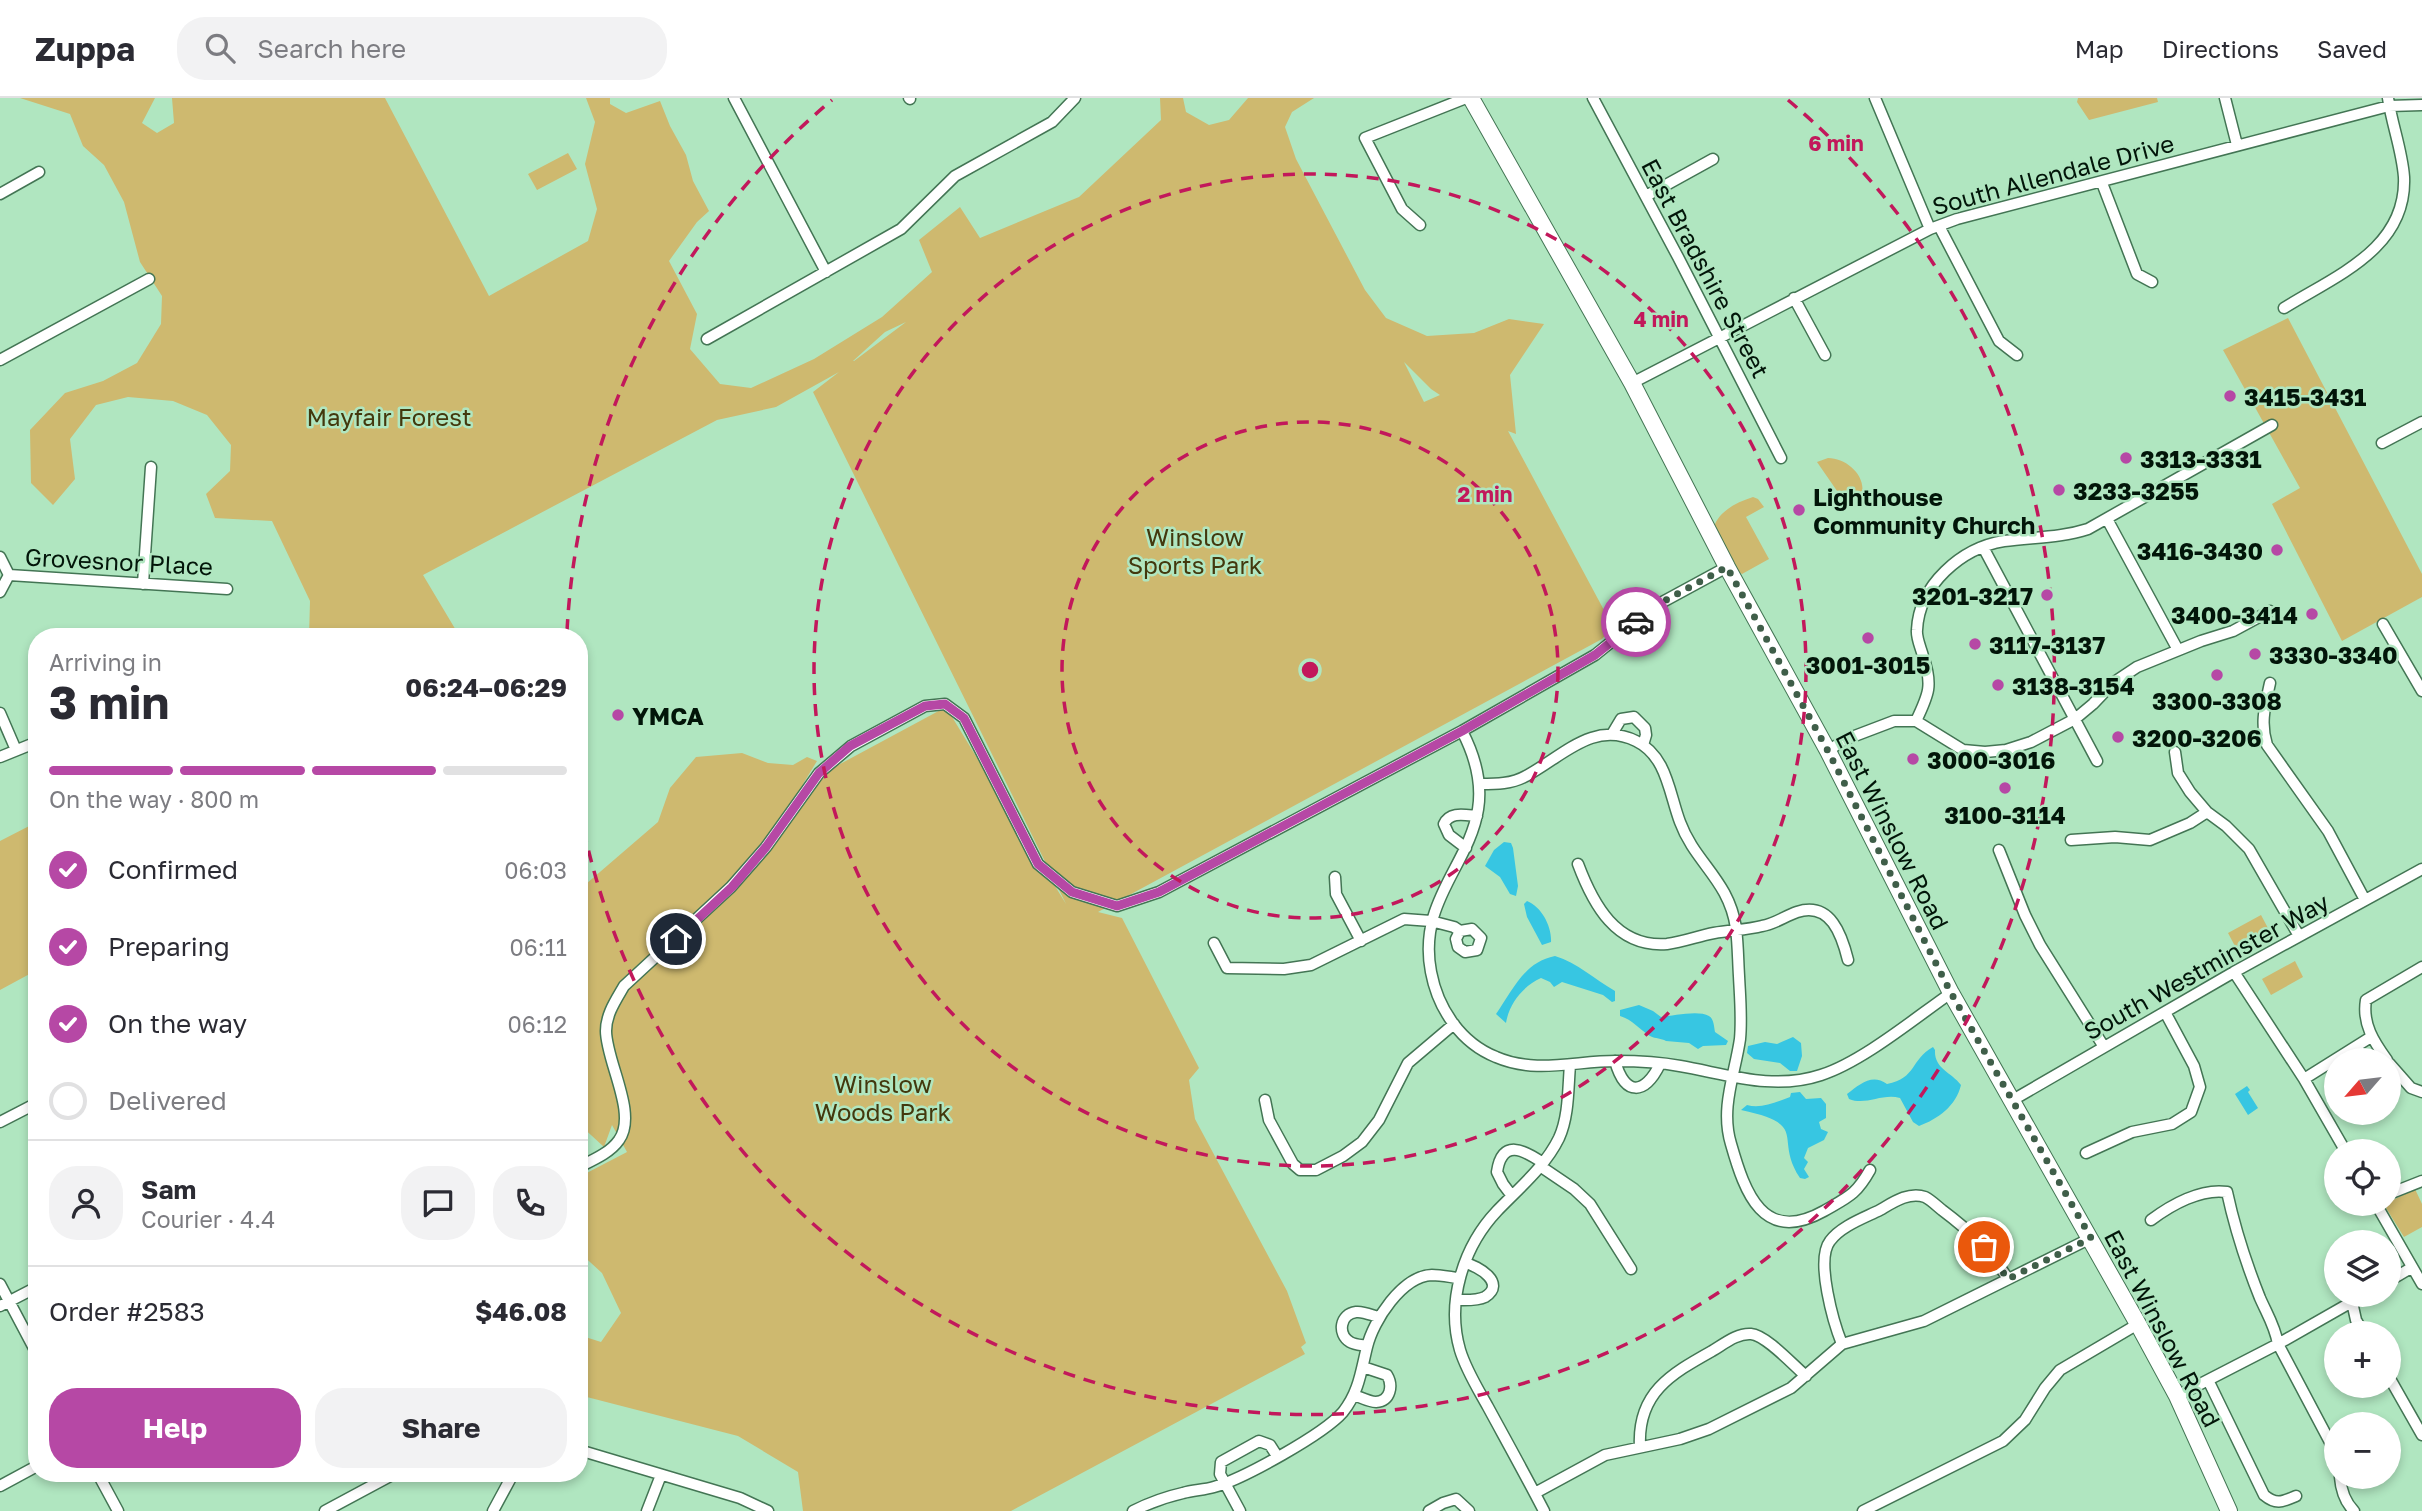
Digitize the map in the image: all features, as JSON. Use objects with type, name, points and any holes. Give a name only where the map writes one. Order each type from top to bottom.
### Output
[{"type":"main road","name":"East Winslow Road","points":[[1469,98],[1632,383],[1727,567],[1828,751],[1951,993],[2091,1238],[2177,1396],[2229,1511]]},
{"type":"street","points":[[734,98],[826,272]]},
{"type":"street","points":[[707,339],[901,229],[955,176],[1052,122],[1075,98]]},
{"type":"street","points":[[1420,225],[1402,209],[1365,138],[1469,98]]},
{"type":"street","name":"East Bradshire Street","points":[[1593,98],[1781,458]]},
{"type":"street","points":[[1875,98],[1934,228],[1999,341],[2017,355]]},
{"type":"street","points":[[2225,98],[2237,145]]},
{"type":"street","points":[[2284,308],[2367,257],[2392,230],[2401,205],[2404,179],[2389,102]]},
{"type":"street","name":"South Allendale Drive","points":[[1632,383],[1794,298],[1957,219],[2102,183],[2389,102],[2422,105]]},
{"type":"street","points":[[1646,196],[1713,159]]},
{"type":"street","points":[[0,194],[39,172]]},
{"type":"street","points":[[2102,183],[2137,274],[2152,282]]},
{"type":"street","points":[[0,360],[149,279]]},
{"type":"street","points":[[1794,298],[1825,355]]},
{"type":"street","points":[[2382,443],[2422,422]]},
{"type":"street","points":[[1916,721],[1930,689],[1929,674],[1916,632],[1923,601],[1931,585],[1945,571],[1983,547],[2002,542],[2065,536],[2088,529],[2272,425]]},
{"type":"street","points":[[143,584],[151,467]]},
{"type":"street","points":[[2107,519],[2178,650]]},
{"type":"street","points":[[1983,547],[2097,761]]},
{"type":"street","points":[[0,557],[9,575],[0,592]]},
{"type":"street","points":[[588,1163],[600,1157],[619,1141],[624,1130],[620,1086],[608,1051],[606,1028],[611,1007],[624,986],[732,887],[766,847],[819,773],[850,746],[925,706],[945,704],[964,718],[1038,864],[1072,892],[1117,906],[1159,892],[1462,731],[1595,655],[1657,605],[1727,567]]},
{"type":"street","name":"Grovesnor Place","points":[[9,575],[227,589]]},
{"type":"street","points":[[1828,751],[1844,740],[1894,721],[1916,721],[1963,750],[2006,750],[2031,742],[2075,719],[2094,704],[2113,683],[2137,667],[2233,631],[2270,611]]},
{"type":"street","points":[[2384,624],[2422,691]]},
{"type":"street","points":[[2270,683],[2262,715],[2267,745],[2328,831],[2365,900]]},
{"type":"street","points":[[0,713],[16,750]]},
{"type":"street","points":[[1612,734],[1621,719],[1634,718],[1645,727],[1643,745]]},
{"type":"street","points":[[1462,731],[1477,766],[1480,784],[1478,817],[1466,848],[1437,903],[1432,921],[1429,956],[1433,984],[1439,1000],[1454,1024],[1476,1046],[1506,1061],[1539,1067],[1615,1061],[1660,1063],[1775,1083],[1821,1075],[1853,1060],[1951,993]]},
{"type":"street","points":[[1480,784],[1505,784],[1518,780],[1588,738],[1612,734],[1624,736],[1649,749],[1662,767],[1686,835],[1725,890],[1737,930],[1741,1027],[1727,1113],[1731,1144],[1749,1196],[1768,1217],[1784,1222],[1805,1221],[1851,1196],[1859,1189],[1870,1170]]},
{"type":"street","points":[[0,757],[28,745]]},
{"type":"street","points":[[2175,752],[2178,773],[2207,812],[2249,849],[2299,936]]},
{"type":"street","points":[[2071,840],[2115,837],[2150,839],[2190,823],[2207,812]]},
{"type":"street","points":[[1466,848],[1449,835],[1444,824],[1454,815],[1478,817]]},
{"type":"street","points":[[1999,850],[2040,945],[2104,1047]]},
{"type":"street","points":[[1578,864],[1586,885],[1604,916],[1617,929],[1632,938],[1647,943],[1667,944],[1762,927],[1799,911],[1819,912],[1836,925],[1848,960]]},
{"type":"street","name":"South Westminster Way","points":[[2011,1101],[2234,972],[2422,869]]},
{"type":"street","points":[[1335,877],[1336,894],[1361,941]]},
{"type":"street","points":[[1214,943],[1227,968],[1283,969],[1311,965],[1404,919],[1432,921],[1460,931]]},
{"type":"street","points":[[2378,1048],[2371,1037],[2364,1010],[2365,1000],[2422,968]]},
{"type":"street","points":[[2234,972],[2304,1079],[2339,1139]]},
{"type":"street","points":[[2086,1153],[2132,1132],[2172,1124],[2191,1112],[2200,1087],[2194,1066],[2165,1012]]},
{"type":"street","points":[[1265,1100],[1269,1120],[1293,1164],[1308,1174],[1343,1156],[1362,1142],[1378,1119],[1408,1063],[1454,1024]]},
{"type":"street","points":[[2304,1079],[2371,1037]]},
{"type":"street","points":[[1615,1061],[1621,1079],[1634,1088],[1650,1082],[1660,1063]]},
{"type":"street","points":[[1544,1511],[1465,1364],[1457,1335],[1456,1300],[1458,1278],[1473,1245],[1494,1214],[1513,1196],[1554,1147],[1564,1124],[1570,1065]]},
{"type":"street","points":[[2401,1077],[2411,1088],[2422,1092]]},
{"type":"street","points":[[0,1122],[28,1108]]},
{"type":"street","points":[[1513,1196],[1499,1178],[1498,1165],[1506,1153],[1523,1150],[1590,1204],[1631,1269]]},
{"type":"street","points":[[2401,1189],[2422,1181]]},
{"type":"street","points":[[2151,1220],[2168,1207],[2213,1190],[2227,1192],[2235,1230],[2261,1300],[2275,1327],[2278,1344],[2324,1431]]},
{"type":"street","points":[[1842,1345],[1833,1319],[1824,1262],[1826,1248],[1841,1231],[1903,1198],[1925,1197],[1971,1232],[2008,1279]]},
{"type":"street","points":[[2383,1216],[2422,1284]]},
{"type":"street","points":[[1535,1493],[1605,1455],[1693,1435],[1791,1388],[1842,1345],[1924,1321],[2091,1238]]},
{"type":"street","points":[[1456,1300],[1482,1298],[1492,1287],[1490,1277],[1484,1270],[1465,1263]]},
{"type":"street","points":[[2401,1274],[2411,1268]]},
{"type":"street","points":[[1132,1511],[1152,1502],[1225,1483],[1277,1456],[1332,1422],[1354,1395],[1378,1317],[1400,1293],[1419,1279],[1432,1275],[1458,1278]]},
{"type":"street","points":[[0,1284],[5,1304],[28,1340]]},
{"type":"street","points":[[5,1304],[28,1292]]},
{"type":"street","points":[[2177,1396],[2342,1307]]},
{"type":"street","points":[[1367,1346],[1347,1339],[1342,1329],[1343,1320],[1355,1312],[1378,1317]]},
{"type":"street","points":[[1863,1511],[2003,1441],[2025,1420],[2060,1370],[2138,1324]]},
{"type":"street","points":[[1640,1447],[1641,1418],[1654,1393],[1679,1369],[1737,1336],[1752,1334],[1763,1339],[1806,1377]]},
{"type":"street","points":[[1354,1395],[1378,1402],[1390,1392],[1387,1375],[1363,1367]]},
{"type":"street","points":[[2208,1380],[2264,1495],[2272,1502],[2280,1503],[2296,1496]]},
{"type":"street","points":[[2401,1398],[2422,1436]]},
{"type":"street","points":[[1240,1511],[1219,1470],[1221,1462],[1256,1442],[1263,1441],[1270,1445],[1277,1456]]},
{"type":"street","points":[[588,1453],[740,1498],[768,1511]]},
{"type":"street","points":[[0,1486],[28,1471]]},
{"type":"street","points":[[648,1511],[661,1475]]},
{"type":"street","points":[[102,1482],[118,1511]]},
{"type":"street","points":[[325,1511],[379,1482]]},
{"type":"street","points":[[493,1511],[509,1482]]},
{"type":"street","points":[[2343,1489],[2348,1505],[2354,1511]]},
{"type":"street","points":[[1429,1511],[1456,1499],[1469,1511]]},
{"type":"green space","points":[[20,98],[155,98],[142,123],[157,133],[174,123],[172,98],[385,98],[489,296],[588,241],[597,209],[585,164],[595,122],[586,98],[610,98],[610,104],[626,113],[660,101],[686,155],[693,181],[709,211],[697,222],[669,261],[697,314],[690,349],[720,384],[751,388],[814,359],[882,317],[932,272],[919,240],[960,207],[980,238],[1079,197],[1161,120],[1160,98],[1183,98],[1186,112],[1209,125],[1229,120],[1248,98],[1314,98],[1292,112],[1285,127],[1296,159],[1365,290],[1386,318],[1427,336],[1474,333],[1509,319],[1544,324],[1510,375],[1516,434],[1508,431],[1613,627],[1602,639],[1098,912],[1122,918],[1199,1068],[1189,1080],[1195,1119],[1287,1291],[1306,1343],[1301,1347],[1305,1354],[1011,1511],[803,1511],[798,1472],[738,1436],[588,1397],[588,1338],[601,1342],[621,1313],[602,1273],[588,1260],[588,1172],[627,1152],[612,1125],[604,1147],[588,1132],[588,882],[658,822],[670,788],[696,757],[742,753],[768,763],[793,765],[807,757],[817,761],[803,784],[946,707],[1066,904],[813,392],[839,372],[776,407],[717,420],[423,575],[455,628],[309,628],[310,601],[272,521],[215,518],[206,494],[230,471],[231,445],[207,415],[173,401],[128,397],[96,405],[70,439],[75,479],[53,505],[31,483],[30,430],[65,393],[103,381],[137,363],[161,324],[162,296],[140,262],[124,202],[104,165],[83,146],[70,114]],"holes":[[[906,322],[854,361],[885,332]],[[1404,362],[1440,395],[1424,402]]]},
{"type":"green space","points":[[2078,98],[2157,98],[2158,102],[2089,120],[2077,102]]},
{"type":"green space","points":[[568,153],[577,169],[537,190],[528,174]]},
{"type":"green space","points":[[2288,318],[2422,574],[2422,597],[2342,641],[2272,504],[2300,488],[2223,350]]},
{"type":"green space","points":[[1828,458],[1848,464],[1858,474],[1862,494],[1844,501],[1817,462]]},
{"type":"green space","points":[[1753,497],[1764,507],[1746,517],[1769,559],[1742,574],[1737,571],[1714,527],[1716,521],[1729,508]]},
{"type":"green space","points":[[28,827],[28,975],[0,990],[0,841]]},
{"type":"green space","points":[[2261,915],[2269,930],[2236,948],[2228,933]]},
{"type":"green space","points":[[2295,961],[2303,977],[2271,995],[2262,979]]},
{"type":"green space","points":[[2415,1189],[2422,1204],[2422,1227],[2404,1237],[2391,1216],[2401,1216],[2401,1196]]},
{"type":"water","points":[[1504,842],[1511,843],[1513,848],[1518,886],[1516,896],[1510,894],[1500,877],[1485,866],[1494,850]]},
{"type":"water","points":[[1527,901],[1545,918],[1551,942],[1542,945],[1527,917],[1524,904]]},
{"type":"water","points":[[1555,956],[1579,967],[1615,991],[1615,1001],[1562,982],[1554,987],[1541,978],[1518,996],[1506,1023],[1496,1014],[1514,987],[1535,964]]},
{"type":"water","points":[[1639,1005],[1661,1017],[1692,1013],[1709,1016],[1715,1032],[1728,1041],[1726,1045],[1703,1046],[1698,1049],[1689,1043],[1652,1037],[1620,1016],[1620,1010]]},
{"type":"water","points":[[1793,1037],[1801,1043],[1802,1056],[1797,1071],[1790,1071],[1780,1063],[1754,1059],[1747,1053],[1748,1046],[1765,1042],[1777,1044]]},
{"type":"water","points":[[1933,1047],[1937,1062],[1961,1085],[1951,1105],[1933,1120],[1919,1126],[1913,1122],[1900,1098],[1862,1101],[1849,1099],[1847,1094],[1866,1081],[1876,1080],[1887,1084],[1904,1078],[1920,1057]]},
{"type":"water","points":[[2247,1086],[2258,1108],[2248,1115],[2235,1094]]},
{"type":"water","points":[[1800,1092],[1806,1099],[1821,1098],[1826,1104],[1826,1118],[1819,1122],[1821,1129],[1828,1132],[1824,1140],[1808,1148],[1804,1158],[1808,1162],[1804,1169],[1809,1177],[1805,1179],[1800,1178],[1793,1164],[1783,1127],[1776,1121],[1741,1110],[1747,1105],[1769,1104],[1790,1097],[1791,1093]]},
{"type":"way so far","points":[[1636,622],[1657,605],[1727,567],[1828,751],[1951,993],[2091,1238],[2008,1279],[1984,1247]]},
{"type":"place","name":"3415-3431","points":[[2230,396]]},
{"type":"place","name":"3313-3331","points":[[2126,458]]},
{"type":"place","name":"3233-3255","points":[[2059,490]]},
{"type":"place","name":"Lighthouse Community Church","points":[[1799,510]]},
{"type":"place","name":"3416-3430","points":[[2277,550]]},
{"type":"place","name":"3201-3217","points":[[2047,595]]},
{"type":"place","name":"3400-3414","points":[[2312,614]]},
{"type":"place","name":"3001-3015","points":[[1868,638]]},
{"type":"place","name":"3117-3137","points":[[1975,644]]},
{"type":"place","name":"3330-3340","points":[[2255,654]]},
{"type":"place","name":"3300-3308","points":[[2217,675]]},
{"type":"place","name":"3138-3154","points":[[1998,685]]},
{"type":"place","name":"YMCA","points":[[618,715]]},
{"type":"place","name":"3200-3206","points":[[2118,737]]},
{"type":"place","name":"3000-3016","points":[[1913,759]]},
{"type":"place","name":"3100-3114","points":[[2005,788]]},
{"type":"route","points":[[676,939],[732,887],[766,847],[819,773],[850,746],[925,706],[945,704],[964,718],[1038,864],[1072,892],[1117,906],[1159,892],[1462,731],[1595,655],[1636,622]]},
{"type":"park label","name":"Mayfair Forest","points":[[389,416]]},
{"type":"park label","name":"Winslow Sports Park","points":[[1195,550]]},
{"type":"park label","name":"Winslow Woods Park","points":[[883,1097]]}]
